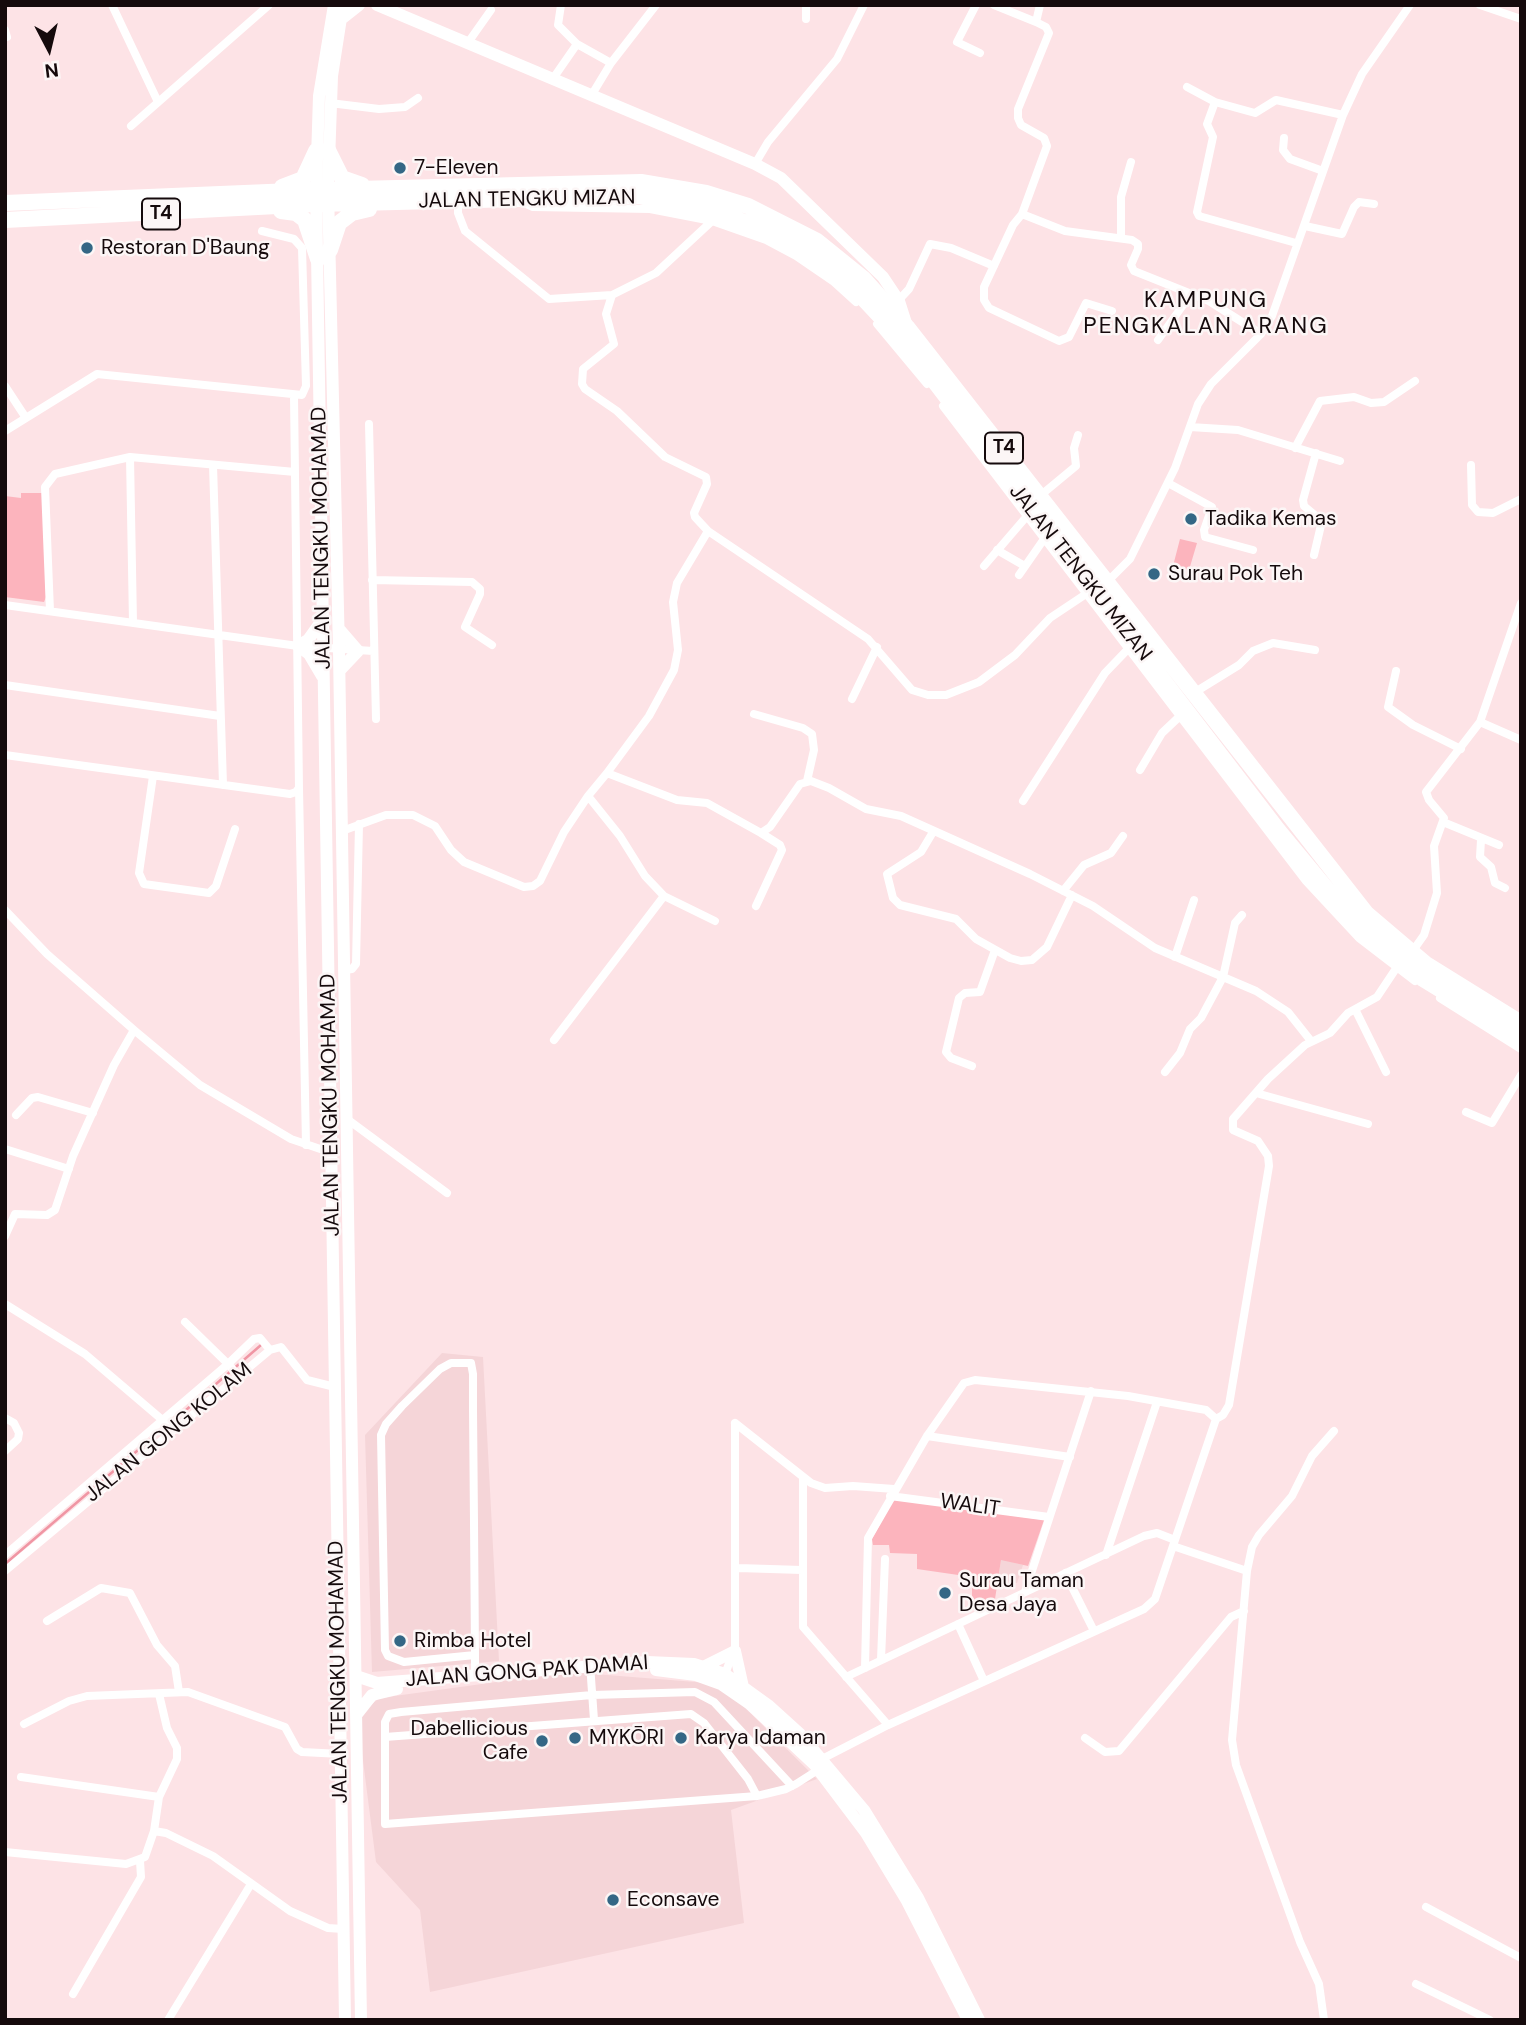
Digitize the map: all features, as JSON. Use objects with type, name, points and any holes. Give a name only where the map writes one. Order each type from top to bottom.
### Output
[{"type":"highway","points":[[252,200],[296,184],[307,174],[322,150],[342,178],[387,197]]},
{"type":"highway","name":"JALAN TENGKU MIZAN","points":[[387,197],[598,181],[641,182],[706,193],[748,206],[817,241],[895,304],[907,327],[1403,961],[1521,1023]]},
{"type":"highway","name":"JALAN TENGKU MIZAN","points":[[5,203],[322,197],[458,201],[638,196],[700,207],[760,228],[811,256],[846,281],[905,343],[1294,849],[1350,917],[1423,979],[1521,1039]]},
{"type":"highway","points":[[324,255],[342,219],[387,197]]},
{"type":"highway","points":[[252,200],[302,217],[324,255]]},
{"type":"highway","name":"JALAN TENGKU MIZAN","points":[[5,220],[252,200]]},
{"type":"main road","points":[[336,10],[359,5]]},
{"type":"main road","points":[[377,5],[755,164],[780,178],[883,277],[895,304]]},
{"type":"main road","points":[[322,150],[330,103],[336,10]]},
{"type":"main road","points":[[322,150],[322,68],[336,10]]},
{"type":"main road","name":"JALAN TENGKU MOHAMAD","points":[[322,150],[340,651],[361,2020]]},
{"type":"main road","name":"JALAN TENGKU MOHAMAD","points":[[324,255],[324,683],[345,2020]]},
{"type":"main road","points":[[324,619],[298,646],[309,654],[324,683]]},
{"type":"main road","points":[[339,629],[344,639],[358,651],[340,670]]},
{"type":"main road","points":[[338,1544],[345,1529],[345,1515],[354,1513]]},
{"type":"main road","points":[[705,1666],[735,1651],[743,1687]]},
{"type":"main road","name":"JALAN GONG PAK DAMAI","points":[[356,1676],[377,1683],[647,1662],[705,1666],[723,1679]]},
{"type":"main road","name":"JALAN GONG PAK DAMAI","points":[[590,1668],[660,1670],[723,1679],[743,1687],[768,1705],[884,1840],[918,1898],[978,2019]]},
{"type":"main road","name":"JALAN GONG PAK DAMAI","points":[[357,1714],[372,1695],[389,1689],[475,1677]]},
{"type":"main road","points":[[723,1679],[821,1764],[873,1844],[968,2020]]},
{"type":"main road","points":[[343,1929],[360,1927]]},
{"type":"street","points":[[112,5],[158,102]]},
{"type":"street","points":[[131,126],[268,5]]},
{"type":"street","points":[[561,5],[558,25],[577,44],[611,63]]},
{"type":"street","points":[[591,96],[611,63],[656,5]]},
{"type":"street","points":[[806,5],[806,19]]},
{"type":"street","points":[[755,164],[768,142],[838,59],[864,5]]},
{"type":"street","points":[[976,5],[957,41],[980,53]]},
{"type":"street","points":[[995,5],[1046,27],[1049,33],[1018,108],[1021,125],[1044,138],[1047,146],[1023,214],[1013,225],[983,294],[989,308],[1059,341],[1069,337],[1086,303],[1112,311]]},
{"type":"street","points":[[1036,22],[1040,5]]},
{"type":"street","points":[[1106,583],[1130,559],[1168,483],[1198,404],[1211,384],[1261,334],[1272,316],[1343,115],[1362,74],[1410,5]]},
{"type":"street","points":[[1480,5],[1521,19]]},
{"type":"street","points":[[1507,14],[1511,5]]},
{"type":"street","points":[[467,44],[491,10]]},
{"type":"street","points":[[552,80],[577,44]]},
{"type":"street","points":[[1187,87],[1215,102],[1255,113],[1276,100],[1343,115]]},
{"type":"street","points":[[330,103],[379,109],[405,107],[418,98]]},
{"type":"street","points":[[1215,102],[1207,124],[1213,137],[1197,212],[1199,216],[1296,243]]},
{"type":"street","points":[[1284,138],[1283,150],[1290,159],[1323,171]]},
{"type":"street","points":[[1121,237],[1121,197],[1131,162]]},
{"type":"street","points":[[519,198],[533,207],[650,209],[712,221],[766,240],[842,289],[925,381],[1306,881],[1359,938],[1403,961],[1521,1049]]},
{"type":"street","points":[[458,201],[458,213],[465,231],[545,297],[612,295],[656,273],[712,221]]},
{"type":"street","points":[[1305,226],[1342,233],[1354,206],[1359,202],[1374,204]]},
{"type":"street","points":[[1023,214],[1065,231],[1121,237],[1138,244],[1131,265],[1134,271],[1209,301],[1261,334]]},
{"type":"street","points":[[5,431],[97,374],[302,395],[306,386],[303,254],[294,239],[262,231]]},
{"type":"street","points":[[895,304],[909,289],[930,244],[951,248],[994,266]]},
{"type":"street","points":[[1158,340],[1191,294]]},
{"type":"street","points":[[612,295],[606,314],[614,344],[583,369],[582,384],[617,411],[665,457],[706,477],[707,484],[695,508],[695,517],[708,531],[877,647],[912,690],[928,695],[958,692],[979,682],[1006,662],[1050,618],[1086,594]]},
{"type":"street","points":[[1295,448],[1320,401],[1354,397],[1371,403],[1384,402],[1415,381]]},
{"type":"street","points":[[5,386],[26,418]]},
{"type":"street","points":[[294,396],[306,1145]]},
{"type":"street","points":[[369,424],[376,719]]},
{"type":"street","points":[[1190,427],[1238,430],[1340,461]]},
{"type":"street","points":[[1041,495],[1076,466],[1074,449],[1078,435]]},
{"type":"street","points":[[1314,555],[1322,521],[1304,506],[1303,500],[1316,453]]},
{"type":"street","points":[[50,611],[46,483],[55,474],[131,457],[295,472]]},
{"type":"street","points":[[131,457],[133,623]]},
{"type":"street","points":[[213,465],[223,785]]},
{"type":"street","points":[[1471,465],[1472,505],[1478,512],[1493,513],[1521,499]]},
{"type":"street","points":[[1168,483],[1212,507],[1204,530],[1205,537],[1253,550]]},
{"type":"street","points":[[984,566],[1027,516]]},
{"type":"street","points":[[342,831],[386,815],[406,813],[423,818],[440,831],[451,850],[464,862],[524,887],[533,886],[540,881],[564,832],[655,706],[674,670],[678,650],[673,602],[677,583],[708,531]]},
{"type":"street","points":[[1019,575],[1023,565],[1044,539]]},
{"type":"street","points":[[997,550],[1023,565]]},
{"type":"street","points":[[372,580],[472,582],[480,589],[480,594],[464,626],[492,645]]},
{"type":"street","points":[[793,1786],[714,1702],[704,1695],[684,1691],[592,1695],[393,1713],[385,1722],[385,1824],[757,1796],[793,1786],[821,1764],[888,1725],[1144,1609],[1155,1600],[1216,1419],[1223,1415],[1228,1405],[1269,1166],[1266,1150],[1258,1141],[1236,1132],[1231,1127],[1233,1119],[1256,1093],[1311,1041],[1330,1033],[1355,1009],[1377,997],[1424,936],[1437,893],[1434,846],[1443,822],[1443,815],[1429,800],[1426,792],[1480,723],[1521,603]]},
{"type":"street","points":[[5,605],[324,650],[373,651]]},
{"type":"street","points":[[1192,694],[1230,671],[1253,651],[1273,643],[1315,650]]},
{"type":"street","points":[[852,699],[877,647]]},
{"type":"street","points":[[1023,801],[1105,673],[1129,648]]},
{"type":"street","points":[[1396,671],[1388,707],[1413,725],[1461,749]]},
{"type":"street","points":[[5,685],[220,716]]},
{"type":"street","points":[[754,714],[803,727],[812,734],[814,750],[807,781]]},
{"type":"street","points":[[1140,769],[1162,733],[1180,716]]},
{"type":"street","points":[[1480,723],[1521,740]]},
{"type":"street","points":[[5,755],[290,794],[299,788]]},
{"type":"street","points":[[607,773],[677,800],[707,803],[779,845],[782,850],[756,905]]},
{"type":"street","points":[[153,776],[139,873],[144,884],[209,893],[216,886],[235,829]]},
{"type":"street","points":[[761,834],[770,827],[800,784],[807,781],[830,788],[866,809],[901,816],[1072,895],[1175,957],[1223,977],[1283,1008],[1311,1041]]},
{"type":"street","points":[[588,796],[620,836],[650,883],[664,896],[715,921]]},
{"type":"street","points":[[1443,822],[1481,840],[1499,845]]},
{"type":"street","points":[[345,970],[352,969],[356,964],[359,824]]},
{"type":"street","points":[[933,832],[921,852],[887,874],[892,898],[900,905],[957,919],[976,939],[995,950],[1021,961],[1032,960],[1051,942],[1072,895]]},
{"type":"street","points":[[1063,891],[1084,864],[1111,853],[1123,836]]},
{"type":"street","points":[[1481,840],[1480,857],[1491,867],[1495,883],[1505,888]]},
{"type":"street","points":[[554,1040],[664,896]]},
{"type":"street","points":[[1175,957],[1194,900]]},
{"type":"street","points":[[5,910],[47,954],[200,1085],[306,1145],[332,1153]]},
{"type":"street","points":[[1165,1072],[1180,1053],[1190,1029],[1201,1018],[1223,977],[1235,923],[1242,915]]},
{"type":"street","points":[[972,1066],[951,1058],[946,1052],[961,995],[980,992],[995,950]]},
{"type":"street","points":[[1355,1009],[1386,1072]]},
{"type":"street","points":[[5,1236],[15,1214],[47,1215],[55,1210],[93,1113],[134,1030]]},
{"type":"street","points":[[1466,1112],[1492,1123],[1521,1075]]},
{"type":"street","points":[[1256,1093],[1368,1124]]},
{"type":"street","points":[[16,1115],[32,1098],[38,1097],[93,1113]]},
{"type":"street","points":[[347,1119],[447,1193]]},
{"type":"street","points":[[5,1149],[69,1169]]},
{"type":"street","points":[[5,1304],[85,1354],[169,1424]]},
{"type":"street","points":[[185,1322],[233,1369]]},
{"type":"street","points":[[5,1555],[129,1458],[233,1369],[254,1339],[266,1346]]},
{"type":"street","name":"JALAN GONG KOLAM","points":[[5,1571],[129,1458],[233,1369],[266,1346],[281,1347],[307,1380],[335,1387]]},
{"type":"street","points":[[475,1655],[404,1662],[388,1656],[385,1650],[380,1444],[386,1424],[440,1369],[451,1363],[471,1363],[475,1655],[475,1677]]},
{"type":"street","points":[[865,1668],[866,1550],[870,1532],[959,1386],[968,1381],[1091,1391],[1206,1409],[1216,1419]]},
{"type":"street","points":[[1024,1592],[1091,1391]]},
{"type":"street","points":[[1106,1555],[1157,1402]]},
{"type":"street","points":[[5,1418],[14,1423],[19,1433],[18,1439],[5,1451]]},
{"type":"street","points":[[723,1679],[735,1651],[735,1423],[803,1478],[803,1627],[888,1725]]},
{"type":"street","points":[[1324,2020],[1319,1984],[1300,1942],[1233,1753],[1247,1571],[1252,1547],[1292,1496],[1311,1456],[1334,1431]]},
{"type":"street","points":[[927,1436],[1070,1457]]},
{"type":"street","name":"WALIT","points":[[803,1478],[825,1488],[853,1486],[1049,1517]]},
{"type":"street","points":[[846,1677],[1144,1536],[1157,1533],[1174,1543],[1247,1571]]},
{"type":"street","points":[[881,1660],[886,1559]]},
{"type":"street","points":[[737,1568],[802,1570]]},
{"type":"street","points":[[1065,1573],[1094,1632]]},
{"type":"street","points":[[47,1621],[101,1588],[130,1593],[157,1646],[176,1666],[179,1692]]},
{"type":"street","points":[[1085,1738],[1105,1752],[1119,1751],[1231,1617],[1244,1611]]},
{"type":"street","points":[[958,1624],[984,1681]]},
{"type":"street","points":[[590,1668],[594,1720]]},
{"type":"street","points":[[24,1724],[69,1701],[87,1696],[179,1692],[198,1694],[285,1727],[297,1749],[302,1752],[341,1754]]},
{"type":"street","points":[[5,1852],[126,1864],[140,1861],[148,1851],[159,1797],[177,1759],[177,1748],[167,1728],[159,1694]]},
{"type":"street","points":[[385,1737],[682,1713],[696,1716],[741,1770],[757,1796]]},
{"type":"street","points":[[20,1777],[159,1797]]},
{"type":"street","points":[[154,1831],[166,1833],[213,1856],[290,1911],[328,1928],[343,1929]]},
{"type":"street","points":[[73,1994],[141,1877],[140,1861]]},
{"type":"street","points":[[168,2020],[251,1884]]},
{"type":"street","points":[[1426,1907],[1521,1958]]},
{"type":"street","points":[[1416,1984],[1490,2020]]},
{"type":"shaded area","points":[[21,493],[43,493],[44,602],[5,597],[5,496],[21,498]]},
{"type":"shaded area","points":[[1180,539],[1197,543],[1189,570],[1173,566]]},
{"type":"shaded area","points":[[442,1353],[483,1357],[499,1661],[372,1672],[365,1435]]},
{"type":"shaded area","points":[[894,1499],[1044,1520],[1028,1566],[1001,1560],[995,1599],[972,1610],[972,1577],[917,1569],[917,1554],[890,1553],[889,1545],[873,1545],[872,1539]]},
{"type":"shaded area","points":[[1001,1559],[1023,1565],[1017,1583],[998,1580]]},
{"type":"shaded area","points":[[569,1672],[721,1684],[817,1779],[731,1810],[744,1923],[430,1992],[420,1910],[376,1862],[357,1714],[380,1698]]},
{"type":"waterway","points":[[171,1423],[261,1345]]},
{"type":"waterway","points":[[5,1564],[165,1427]]},
{"type":"place","name":"7-Eleven","points":[[400,168]]},
{"type":"place","name":"Restoran D'Baung","points":[[87,248]]},
{"type":"place","name":"Tadika Kemas","points":[[1191,519]]},
{"type":"place","name":"Surau Pok Teh","points":[[1154,574]]},
{"type":"place","name":"Surau Taman Desa Jaya","points":[[945,1593]]},
{"type":"place","name":"Rimba Hotel","points":[[400,1641]]},
{"type":"place","name":"MYKŌRI","points":[[575,1738]]},
{"type":"place","name":"Karya Idaman","points":[[681,1738]]},
{"type":"place","name":"Dabellicious Cafe","points":[[542,1741]]},
{"type":"place","name":"Econsave","points":[[613,1900]]},
{"type":"district","name":"KAMPUNG PENGKALAN ARANG","points":[[1206,314]]}]
